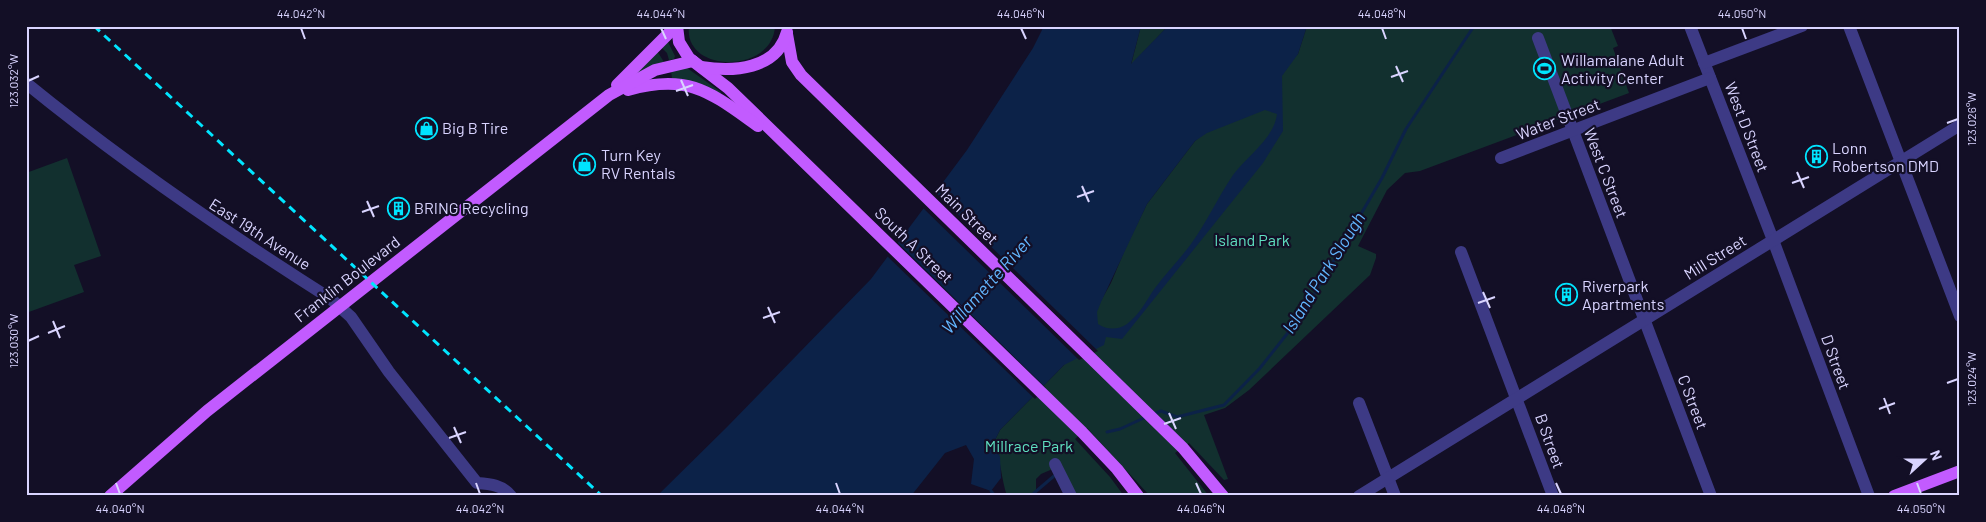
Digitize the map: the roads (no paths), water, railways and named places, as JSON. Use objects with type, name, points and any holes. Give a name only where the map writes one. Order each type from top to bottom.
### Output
[{"type":"main road","name":"Franklin Boulevard","points":[[676,26],[682,50],[697,64]]},
{"type":"main road","name":"Franklin Boulevard","points":[[110,496],[208,411],[608,95],[676,26]]},
{"type":"main road","name":"Franklin Boulevard","points":[[608,95],[656,70],[697,64],[734,70],[757,64],[777,51],[788,30]]},
{"type":"main road","name":"Main Street","points":[[788,30],[793,64],[801,75],[1183,448],[1223,496]]},
{"type":"main road","name":"South A Street","points":[[697,64],[728,88],[1082,432],[1117,469],[1138,496]]},
{"type":"main road","points":[[608,95],[662,82],[690,86],[729,105],[791,150]]},
{"type":"main road","points":[[1117,469],[1144,496]]},
{"type":"main road","points":[[1894,496],[1960,471]]},
{"type":"street","name":"West D Street","points":[[1690,26],[1773,240]]},
{"type":"street","points":[[1704,63],[1802,26]]},
{"type":"street","points":[[1849,26],[1959,312]]},
{"type":"street","name":"West C Street","points":[[1538,38],[1644,320]]},
{"type":"street","name":"Water Street","points":[[1501,158],[1710,78]]},
{"type":"street","name":"East 19th Avenue","points":[[26,83],[87,133],[178,199],[339,306],[351,318],[395,380],[477,483],[495,484],[506,490],[511,496]]},
{"type":"street","name":"Mill Street","points":[[1359,496],[1960,125]]},
{"type":"street","name":"D Street","points":[[1773,240],[1869,496]]},
{"type":"street","name":"B Street","points":[[1461,252],[1552,496]]},
{"type":"street","name":"C Street","points":[[1644,320],[1711,496]]},
{"type":"street","points":[[1359,403],[1395,496]]},
{"type":"street","points":[[1055,464],[1071,496]]},
{"type":"water","name":"Willamette River","points":[[1044,26],[1141,26],[1131,64],[1168,26],[1307,26],[1298,54],[1282,76],[1283,131],[1263,163],[1122,339],[1106,337],[1104,345],[1064,365],[1000,430],[994,442],[1000,457],[1001,478],[991,491],[971,484],[974,459],[966,445],[945,453],[911,496],[657,496],[871,279],[967,150],[1033,48]],"holes":[[[1265,110],[1277,114],[1271,131],[1233,175],[1191,244],[1159,282],[1136,316],[1124,326],[1116,328],[1109,328],[1098,324],[1097,312],[1101,302],[1147,204],[1195,141],[1207,133]]]},
{"type":"waterway","name":"Island Park Slough","points":[[1154,414],[1161,411],[1177,417],[1224,405],[1260,368],[1302,315],[1382,178],[1406,129],[1474,26]]},
{"type":"waterway","name":"Island Park Slough","points":[[1107,432],[1120,429],[1146,417]]},
{"type":"waterway","name":"Island Park Slough","points":[[1033,496],[1054,476]]},
{"type":"waterway","points":[[991,491],[995,496]]},
{"type":"railway","points":[[94,26],[602,496]]},
{"type":"place","name":"Willamalane Adult Activity Center","points":[[1545,69]]},
{"type":"place","name":"Big B Tire","points":[[426,128]]},
{"type":"place","name":"Lonn Robertson DMD","points":[[1816,157]]},
{"type":"place","name":"Turn Key RV Rentals","points":[[585,164]]},
{"type":"place","name":"BRING Recycling","points":[[398,208]]},
{"type":"place","name":"Riverpark Apartments","points":[[1566,295]]},
{"type":"park label","name":"Island Park","points":[[1252,240]]},
{"type":"park label","name":"Millrace Park","points":[[1029,446]]}]
